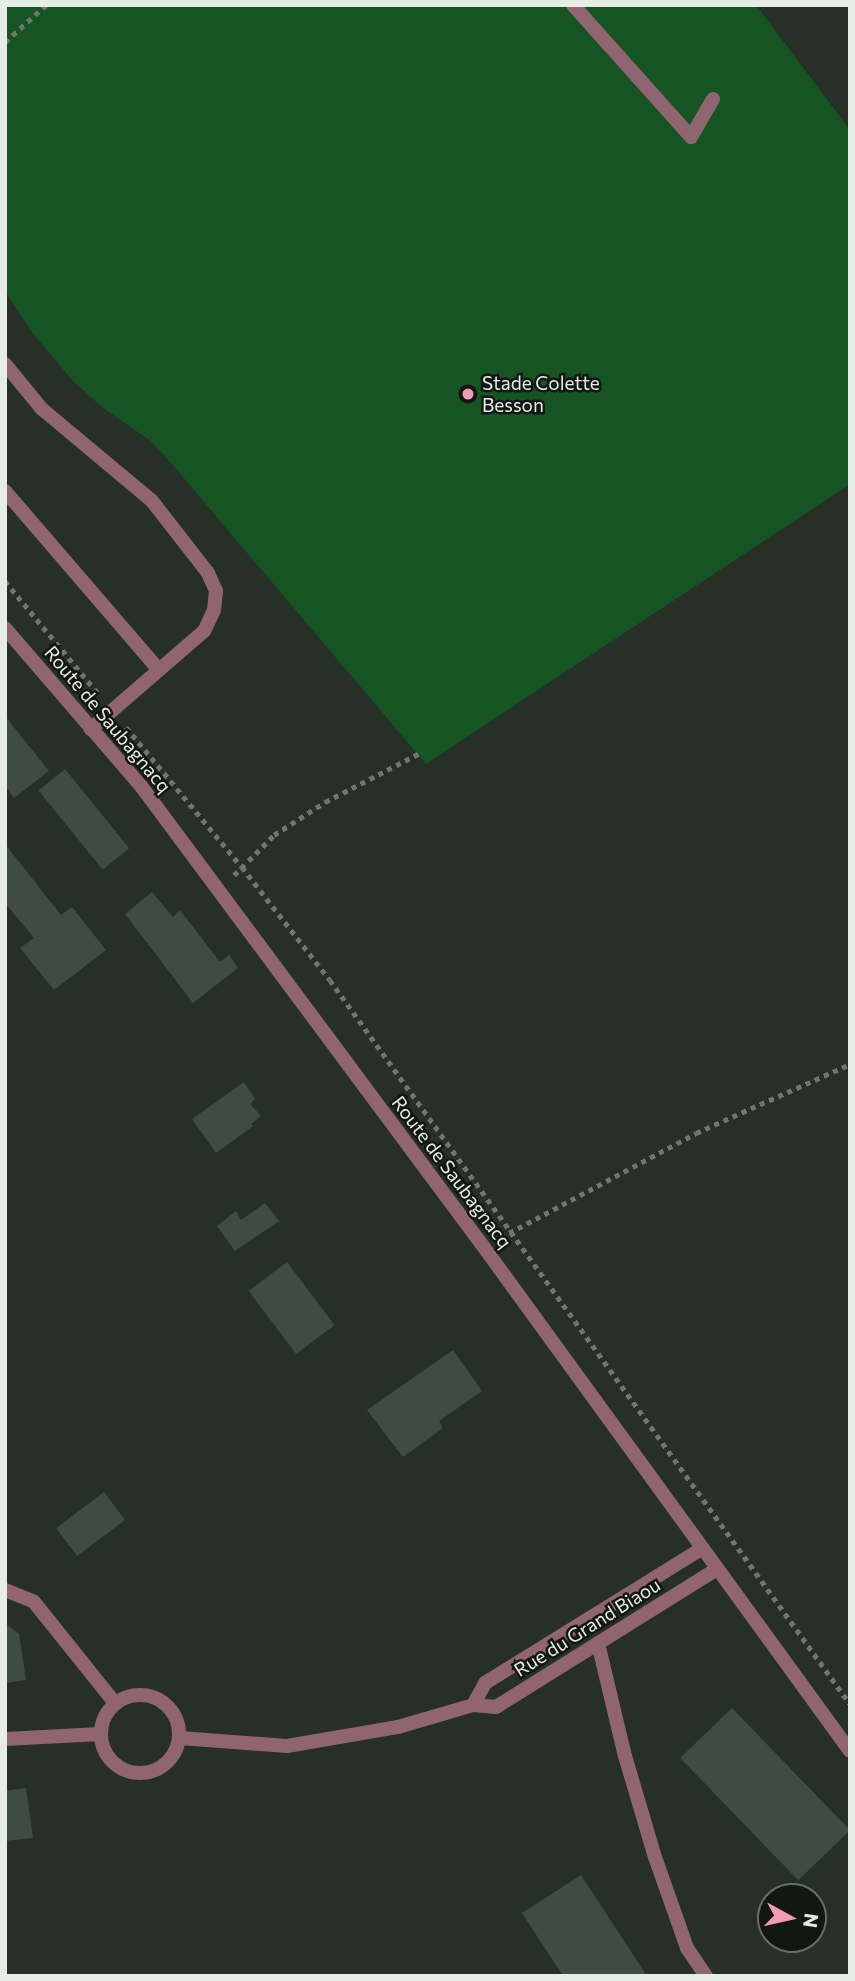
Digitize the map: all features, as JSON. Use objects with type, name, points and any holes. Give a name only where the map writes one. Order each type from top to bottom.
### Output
[{"type":"street","points":[[573,5],[691,137],[713,99]]},
{"type":"street","points":[[5,364],[42,409],[152,501],[208,573],[216,591],[204,631],[91,729]]},
{"type":"street","points":[[5,491],[159,670]]},
{"type":"street","name":"Route de Saubagnacq","points":[[5,628],[141,786],[483,1246],[850,1751]]},
{"type":"street","name":"Rue du Grand Biaou","points":[[473,1705],[485,1683],[703,1548]]},
{"type":"street","name":"Rue du Grand Biaou","points":[[180,1738],[287,1746],[398,1727],[473,1705],[496,1707],[717,1569]]},
{"type":"street","points":[[5,1590],[34,1602],[115,1703]]},
{"type":"street","points":[[598,1643],[625,1756],[655,1857],[687,1948],[706,1976]]},
{"type":"street","points":[[140,1695],[165,1703],[173,1713],[180,1738],[169,1762],[145,1774],[119,1768],[103,1747],[100,1734],[107,1712],[115,1703],[140,1695]]},
{"type":"street","points":[[5,1739],[100,1734]]},
{"type":"path","points":[[5,42],[46,5]]},
{"type":"path","points":[[5,581],[242,867],[330,980],[850,1704]]},
{"type":"path","points":[[219,891],[274,835],[326,802],[418,754]]},
{"type":"path","points":[[483,1246],[696,1133],[850,1065]]},
{"type":"green space","name":"Stade Colette Besson","points":[[5,5],[756,5],[850,130],[850,484],[426,764],[171,463],[151,441],[103,408],[71,379],[31,331],[5,291]]},
{"type":"building","points":[[5,716],[49,771],[14,798],[5,786]]},
{"type":"building","points":[[65,769],[129,848],[103,870],[39,790]]},
{"type":"building","points":[[5,844],[61,915],[72,907],[106,950],[54,990],[20,948],[34,938],[5,903]]},
{"type":"building","points":[[152,892],[173,917],[180,910],[220,962],[229,955],[238,968],[193,1003],[125,914]]},
{"type":"building","points":[[244,1082],[255,1099],[250,1104],[261,1116],[251,1124],[253,1126],[216,1153],[192,1119]]},
{"type":"building","points":[[265,1203],[279,1221],[235,1251],[217,1226],[236,1211],[241,1220]]},
{"type":"building","points":[[287,1262],[335,1325],[296,1354],[249,1291]]},
{"type":"building","points":[[453,1350],[482,1391],[439,1421],[443,1428],[403,1457],[367,1410]]},
{"type":"building","points":[[104,1492],[125,1520],[77,1556],[56,1528]]},
{"type":"building","points":[[5,1623],[19,1634],[26,1680],[5,1683]]},
{"type":"building","points":[[732,1708],[850,1830],[798,1880],[680,1758]]},
{"type":"building","points":[[26,1788],[33,1838],[5,1841],[5,1791]]},
{"type":"building","points":[[581,1875],[647,1976],[563,1976],[522,1913]]},
{"type":"place","name":"Stade Colette Besson","points":[[468,394]]}]
